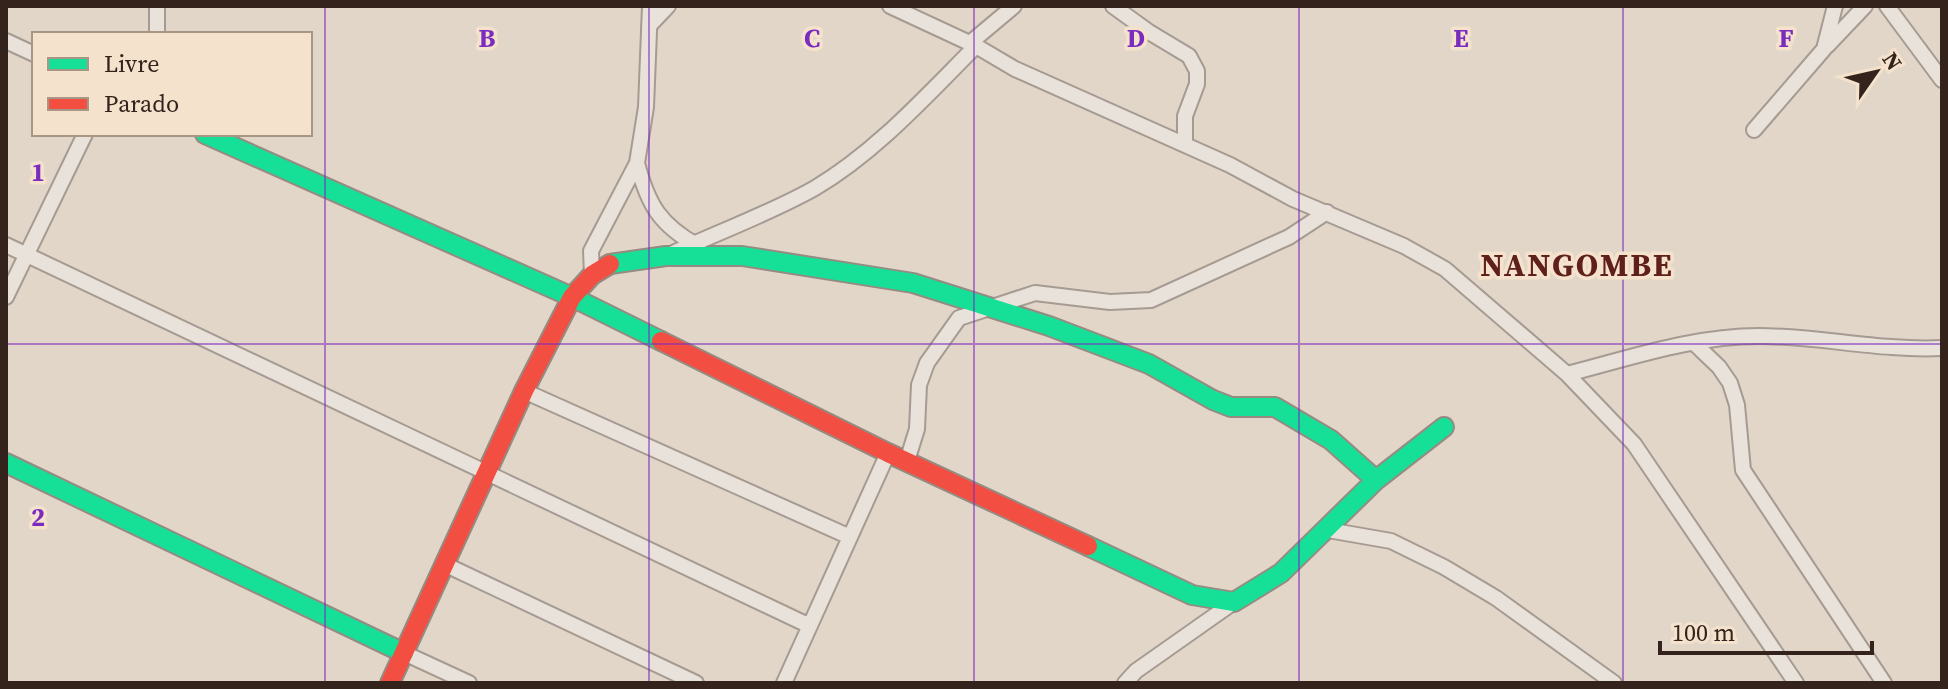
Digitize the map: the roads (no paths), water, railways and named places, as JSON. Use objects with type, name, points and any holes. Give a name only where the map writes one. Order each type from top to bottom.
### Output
[{"type":"street","points":[[156,28],[157,6]]},
{"type":"street","points":[[592,275],[591,251],[637,163],[646,107],[650,6]]},
{"type":"street","points":[[649,26],[668,6]]},
{"type":"street","points":[[890,6],[973,44],[1015,69],[1264,181],[1293,199],[1404,246],[1445,269],[1567,374],[1634,444],[1796,683]]},
{"type":"street","points":[[666,256],[814,188],[853,162],[910,112],[973,44],[1014,6]]},
{"type":"street","points":[[1113,6],[1189,56],[1197,71],[1197,84],[1185,116],[1185,145]]},
{"type":"street","points":[[1824,49],[1835,6]]},
{"type":"street","points":[[1754,130],[1865,6]]},
{"type":"street","points":[[1887,6],[1942,80]]},
{"type":"street","points":[[6,41],[32,53]]},
{"type":"street","points":[[6,297],[84,136]]},
{"type":"street","points":[[215,136],[572,297],[888,453],[1192,595],[1234,602]]},
{"type":"street","points":[[637,163],[646,195],[662,218],[679,236],[713,255]]},
{"type":"street","points":[[907,461],[917,429],[919,385],[927,363],[959,318],[1035,293],[1110,302],[1151,300],[1289,237],[1327,212]]},
{"type":"street","points":[[6,245],[810,626]]},
{"type":"street","points":[[390,683],[524,391],[572,297],[605,265],[666,256],[742,256],[913,283],[1049,326],[1149,364],[1231,407],[1275,407],[1331,440],[1376,480]]},
{"type":"street","points":[[1567,374],[1662,347],[1768,336],[1910,350],[1942,348]]},
{"type":"street","points":[[1695,344],[1719,367],[1730,383],[1737,405],[1743,470],[1884,683]]},
{"type":"street","points":[[524,391],[850,537]]},
{"type":"street","points":[[1125,683],[1136,671],[1281,573],[1376,480],[1444,427]]},
{"type":"street","points":[[784,683],[888,453]]},
{"type":"street","points":[[6,463],[469,683]]},
{"type":"street","points":[[1328,530],[1391,541],[1444,567],[1496,598],[1614,683]]},
{"type":"street","points":[[444,564],[696,683]]},
{"type":"district","name":"NANGOMBE","points":[[1577,265]]}]
